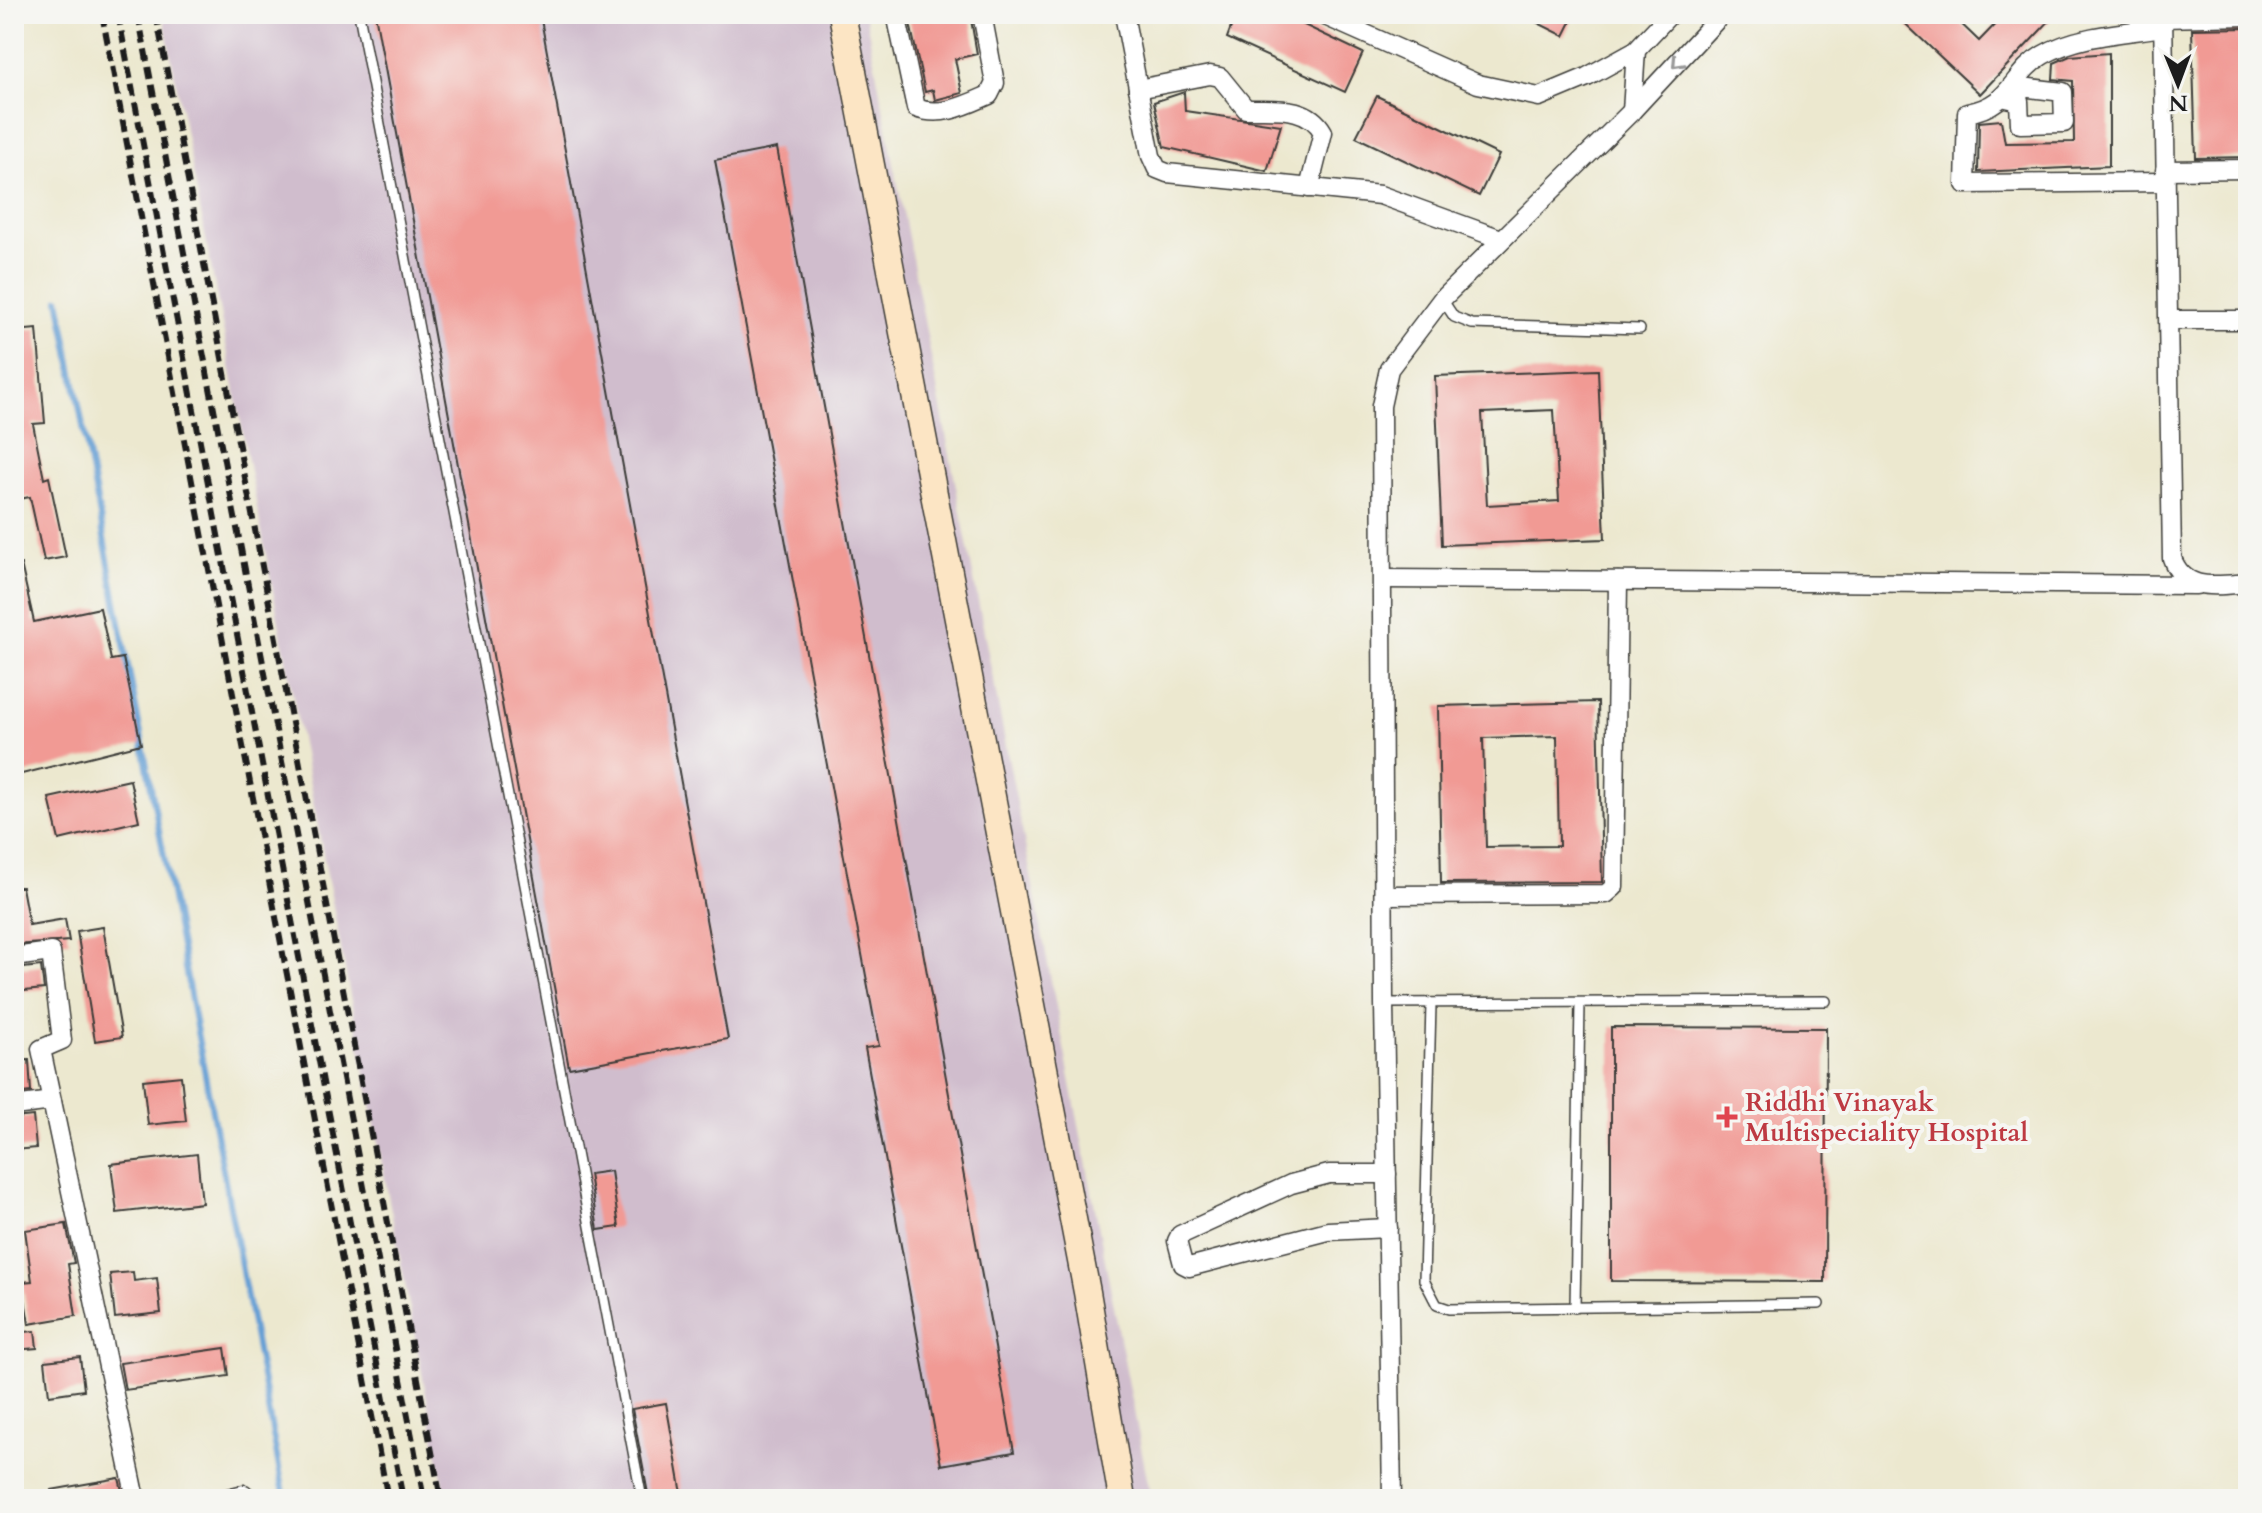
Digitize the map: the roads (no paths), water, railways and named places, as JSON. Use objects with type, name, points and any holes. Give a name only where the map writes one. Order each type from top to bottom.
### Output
[{"type":"street","points":[[842,14],[1087,1292],[1122,1499]]},
{"type":"street","points":[[896,14],[916,108],[926,112],[957,109],[989,95],[995,83],[982,14]]},
{"type":"street","points":[[1124,14],[1151,156],[1157,169],[1167,173],[1380,195],[1501,239]]},
{"type":"street","points":[[1325,16],[1478,84],[1539,97],[1587,77],[1636,50],[1670,14]]},
{"type":"street","points":[[1392,1499],[1384,1003],[1381,406],[1389,369],[1442,299],[1632,111],[1722,14]]},
{"type":"street","points":[[2248,16],[2163,20],[2051,51],[2035,61],[1989,109],[1967,113],[1965,184],[2165,176],[2248,169]]},
{"type":"street","points":[[2163,20],[2170,541],[2177,573],[2196,585]]},
{"type":"street","points":[[1632,111],[1636,50]]},
{"type":"street","points":[[1138,89],[1210,75],[1220,77],[1246,109],[1306,113],[1316,120],[1323,132],[1309,188]]},
{"type":"street","points":[[2169,320],[2248,320]]},
{"type":"street","points":[[1383,579],[2248,583]]},
{"type":"street","points":[[1384,895],[1606,894],[1614,887],[1618,581]]},
{"type":"street","points":[[14,957],[51,952],[62,1040],[41,1049],[136,1499]]},
{"type":"street","points":[[14,1106],[52,1101]]},
{"type":"street","points":[[1387,1174],[1329,1174],[1291,1184],[1180,1235],[1177,1241],[1183,1264],[1189,1267],[1328,1231],[1388,1228]]},
{"type":"street","points":[[225,1499],[244,1494]]},
{"type":"lane","points":[[359,14],[642,1499]]},
{"type":"lane","points":[[1442,299],[1454,317],[1472,324],[1640,329]]},
{"type":"lane","points":[[1384,1003],[1826,1001]]},
{"type":"lane","points":[[1575,1308],[1580,1003]]},
{"type":"lane","points":[[1431,1004],[1424,1280],[1427,1292],[1437,1305],[1449,1309],[1819,1304]]},
{"type":"waterway","points":[[59,299],[285,1499]]},
{"type":"railway","points":[[102,14],[388,1499]]},
{"type":"railway","points":[[118,14],[403,1499]]},
{"type":"railway","points":[[138,14],[424,1499]]},
{"type":"railway","points":[[156,14],[441,1499]]},
{"type":"place","name":"Riddhi Vinayak Multispeciality Hospital","points":[[1727,1117]]}]
